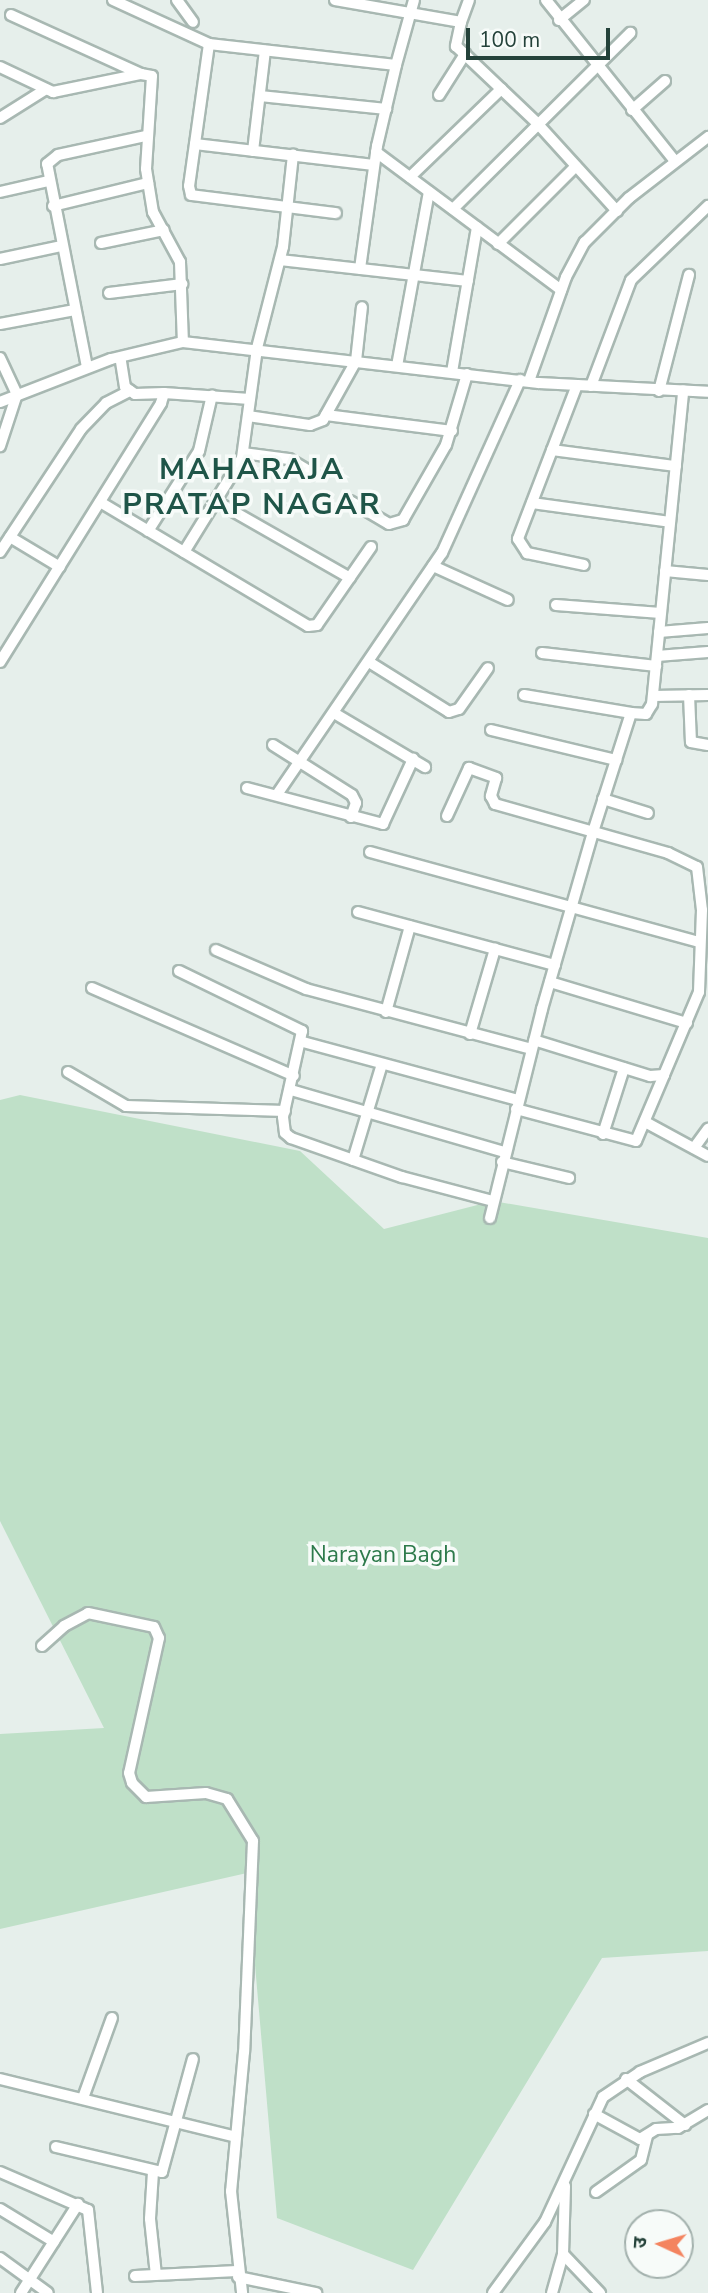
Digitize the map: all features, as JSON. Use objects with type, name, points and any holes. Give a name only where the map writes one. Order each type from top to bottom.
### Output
[{"type":"street","points":[[113,0],[209,44],[396,65]]},
{"type":"street","points":[[177,0],[193,22]]},
{"type":"street","points":[[335,0],[461,22]]},
{"type":"street","points":[[360,269],[376,152],[414,0]]},
{"type":"street","points":[[468,0],[455,41],[465,54],[537,123],[617,211]]},
{"type":"street","points":[[545,0],[675,161]]},
{"type":"street","points":[[559,20],[584,0]]},
{"type":"street","points":[[11,15],[154,80],[145,136],[148,183],[153,212],[180,262],[183,342]]},
{"type":"street","points":[[453,209],[630,33]]},
{"type":"street","points":[[209,44],[191,195],[336,213]]},
{"type":"street","points":[[253,151],[265,51]]},
{"type":"street","points":[[439,95],[465,54]]},
{"type":"street","points":[[0,67],[46,89],[59,92],[141,74]]},
{"type":"street","points":[[632,110],[665,81]]},
{"type":"street","points":[[0,118],[46,89]]},
{"type":"street","points":[[410,177],[501,89]]},
{"type":"street","points":[[260,96],[386,109]]},
{"type":"street","points":[[87,367],[48,181],[47,164],[58,155],[145,136]]},
{"type":"street","points":[[278,793],[433,566],[524,381],[561,290],[585,242],[675,161],[708,137]]},
{"type":"street","points":[[195,144],[374,165]]},
{"type":"street","points":[[376,152],[561,290]]},
{"type":"street","points":[[184,552],[217,502],[243,453],[257,348],[280,260],[293,155]]},
{"type":"street","points":[[498,244],[576,166]]},
{"type":"street","points":[[0,192],[48,181]]},
{"type":"street","points":[[53,206],[148,183]]},
{"type":"street","points":[[397,366],[429,192]]},
{"type":"street","points":[[591,386],[631,280],[708,206]]},
{"type":"street","points":[[452,372],[477,228]]},
{"type":"street","points":[[101,243],[164,230]]},
{"type":"street","points":[[0,259],[61,246]]},
{"type":"street","points":[[280,260],[468,281]]},
{"type":"street","points":[[659,391],[689,275]]},
{"type":"street","points":[[109,293],[182,284]]},
{"type":"street","points":[[248,416],[310,425],[326,415],[356,361],[362,307]]},
{"type":"street","points":[[0,324],[75,310]]},
{"type":"street","points":[[0,402],[120,356],[183,342],[257,348],[524,381],[708,392]]},
{"type":"street","points":[[120,356],[122,379],[130,391]]},
{"type":"street","points":[[0,358],[17,394],[0,446]]},
{"type":"street","points":[[349,501],[389,524],[399,524],[452,431],[467,374]]},
{"type":"street","points":[[577,385],[518,539],[522,551],[584,565]]},
{"type":"street","points":[[0,552],[81,429],[106,402],[130,391],[250,399]]},
{"type":"street","points":[[524,695],[646,714],[653,696],[683,391]]},
{"type":"street","points":[[0,662],[157,412],[164,393]]},
{"type":"street","points":[[148,531],[199,451],[212,395]]},
{"type":"street","points":[[326,415],[452,431]]},
{"type":"street","points":[[552,450],[676,466]]},
{"type":"street","points":[[243,453],[289,459],[307,470]]},
{"type":"street","points":[[100,502],[313,627],[372,547]]},
{"type":"street","points":[[217,502],[349,578]]},
{"type":"street","points":[[532,503],[670,522]]},
{"type":"street","points":[[10,537],[60,567]]},
{"type":"street","points":[[433,566],[508,600]]},
{"type":"street","points":[[665,571],[708,575]]},
{"type":"street","points":[[556,605],[661,613]]},
{"type":"street","points":[[659,632],[708,628]]},
{"type":"street","points":[[542,653],[656,661],[708,652]]},
{"type":"street","points":[[369,662],[449,712],[459,709],[488,668]]},
{"type":"street","points":[[689,695],[691,742],[708,746]]},
{"type":"street","points":[[653,696],[708,695]]},
{"type":"street","points":[[334,713],[425,767]]},
{"type":"street","points":[[489,1218],[550,982],[631,713]]},
{"type":"street","points":[[491,730],[616,760]]},
{"type":"street","points":[[273,745],[356,799],[351,817]]},
{"type":"street","points":[[247,788],[278,793],[378,824],[386,821],[413,760]]},
{"type":"street","points":[[303,1042],[636,1142],[647,1123],[664,1075],[703,994],[697,867],[681,858],[495,804],[491,796],[496,778],[469,768],[447,816]]},
{"type":"street","points":[[603,799],[648,813]]},
{"type":"street","points":[[370,852],[700,942]]},
{"type":"street","points":[[358,912],[555,965]]},
{"type":"street","points":[[386,1012],[410,926]]},
{"type":"street","points":[[470,1034],[495,949]]},
{"type":"street","points":[[216,950],[306,989],[386,1012],[470,1034],[533,1045],[624,1068],[664,1075]]},
{"type":"street","points":[[179,971],[297,1027],[303,1042],[283,1125],[291,1138],[353,1160],[494,1201]]},
{"type":"street","points":[[550,982],[688,1023]]},
{"type":"street","points":[[92,988],[294,1076]]},
{"type":"street","points":[[353,1160],[382,1064]]},
{"type":"street","points":[[603,1134],[624,1068]]},
{"type":"street","points":[[68,1072],[126,1106],[285,1111]]},
{"type":"street","points":[[291,1090],[368,1112],[569,1178]]},
{"type":"street","points":[[647,1123],[708,1156]]},
{"type":"street","points":[[694,1148],[708,1129]]},
{"type":"street","points":[[42,1646],[64,1626],[88,1613],[154,1627],[159,1638],[129,1773],[132,1783],[146,1797],[205,1793],[227,1798],[253,1841],[251,1941],[231,2219],[242,2293]]},
{"type":"street","points":[[83,2098],[112,2018]]},
{"type":"street","points":[[493,2293],[545,2222],[603,2097],[626,2079],[708,2043]]},
{"type":"street","points":[[56,2147],[153,2172],[164,2168],[193,2059]]},
{"type":"street","points":[[0,2079],[236,2137]]},
{"type":"street","points":[[626,2079],[685,2125]]},
{"type":"street","points":[[594,2114],[636,2138],[647,2136],[656,2129],[685,2125],[708,2110]]},
{"type":"street","points":[[596,2192],[641,2160],[647,2136]]},
{"type":"street","points":[[0,2172],[78,2204],[90,2216],[97,2293]]},
{"type":"street","points":[[153,2172],[150,2219],[156,2275]]},
{"type":"street","points":[[552,2293],[563,2254],[565,2183]]},
{"type":"street","points":[[20,2293],[78,2204]]},
{"type":"street","points":[[0,2209],[54,2242]]},
{"type":"street","points":[[563,2254],[600,2293]]},
{"type":"street","points":[[0,2258],[48,2293]]},
{"type":"street","points":[[135,2277],[238,2274],[316,2293]]},
{"type":"green space","name":"Narayan Bagh","points":[[20,1095],[300,1151],[384,1229],[493,1201],[708,1238],[708,1951],[602,1958],[413,2270],[277,2218],[247,1873],[0,1929],[0,1734],[104,1728],[0,1521],[0,1100]]},
{"type":"district","name":"MAHARAJA PRATAP NAGAR","points":[[252,487]]}]
